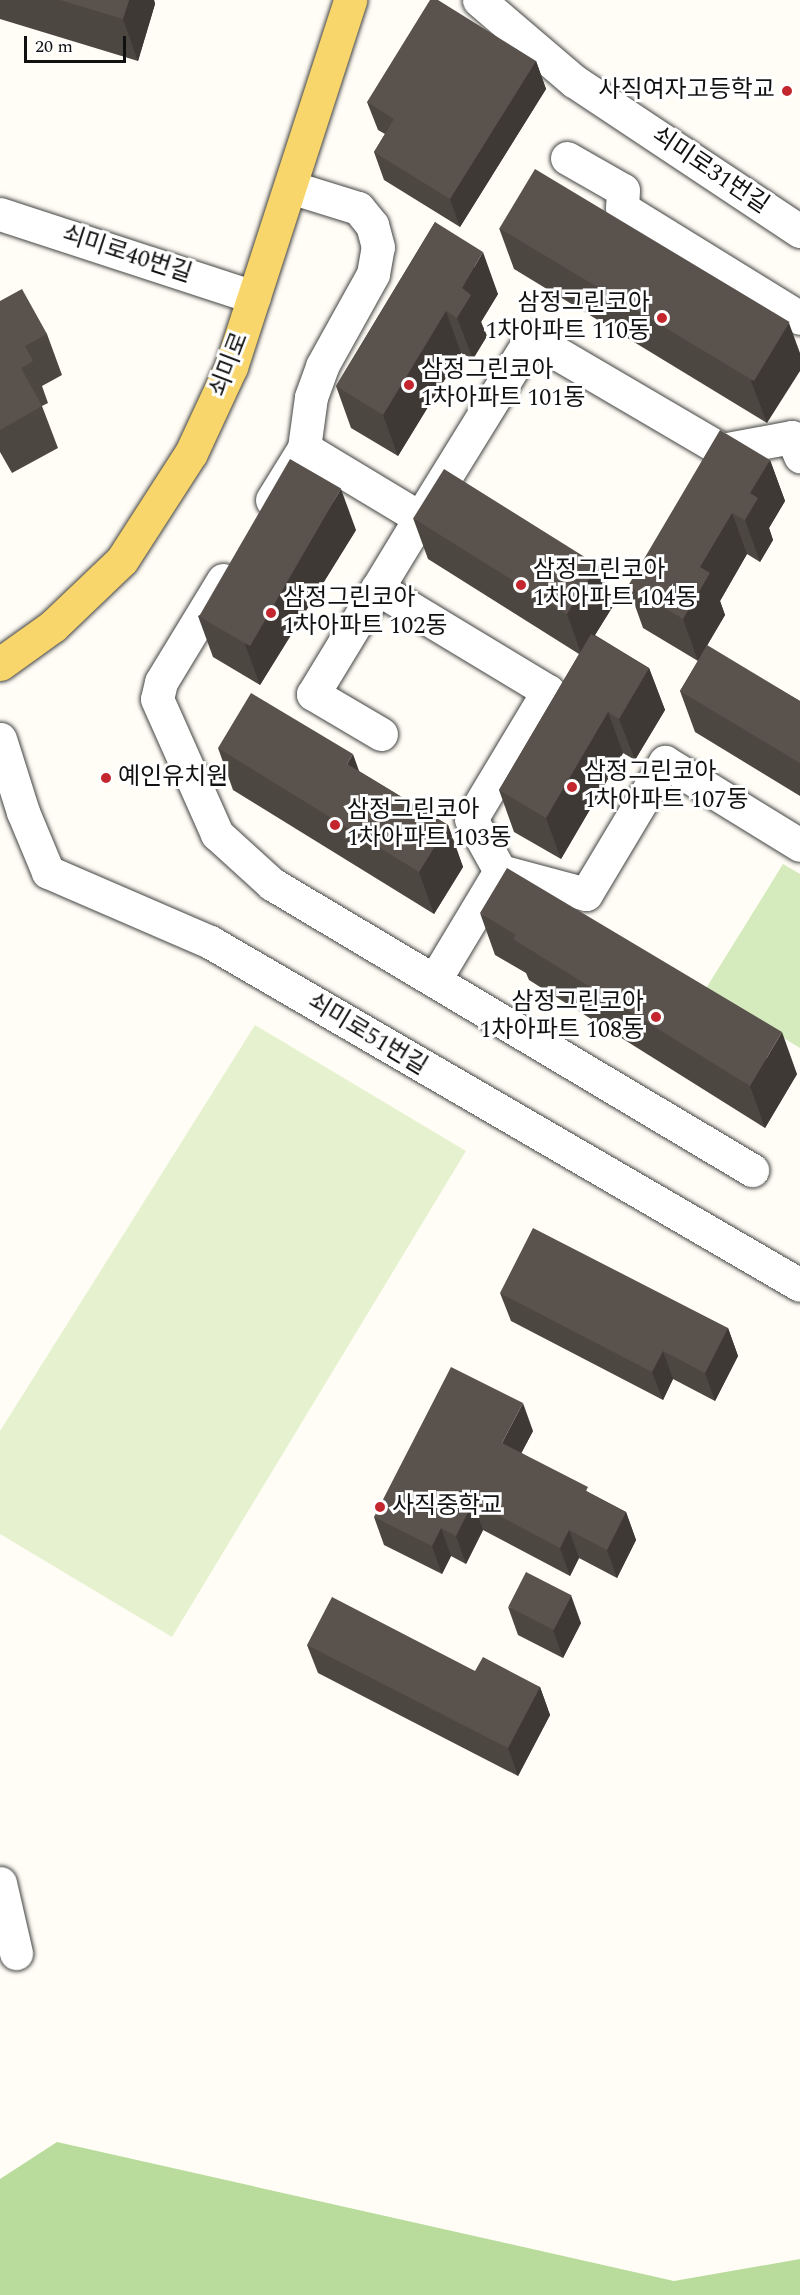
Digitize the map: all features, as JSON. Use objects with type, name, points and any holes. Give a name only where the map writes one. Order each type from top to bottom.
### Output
[{"type":"main road","name":"쇠미로","points":[[0,664],[53,626],[96,588],[140,535],[210,416],[254,297],[350,0]]},
{"type":"street","name":"쇠미로31번길","points":[[479,0],[574,81],[800,231]]},
{"type":"street","points":[[567,158],[623,190],[622,208],[800,318]]},
{"type":"street","points":[[290,187],[358,208],[372,225],[378,247],[373,274],[322,366],[311,397],[304,448],[161,682],[157,699],[216,834],[272,884],[752,1170]]},
{"type":"street","name":"쇠미로40번길","points":[[0,213],[254,297]]},
{"type":"street","points":[[381,734],[313,694],[531,339],[722,450],[797,439]]},
{"type":"street","points":[[304,448],[420,518]]},
{"type":"street","points":[[377,588],[548,691],[471,819],[500,871],[586,894],[665,762],[800,845]]},
{"type":"street","name":"쇠미로51번길","points":[[0,739],[22,812],[48,872],[210,942],[800,1285]]},
{"type":"street","points":[[434,981],[500,871]]},
{"type":"street","points":[[0,1883],[16,1953]]},
{"type":"green space","points":[[783,864],[800,874],[800,1048],[705,990]]},
{"type":"green space","points":[[255,1025],[466,1151],[172,1637],[0,1534],[0,1431]]},
{"type":"green space","points":[[57,2142],[674,2281],[800,2259],[800,2295],[0,2295],[0,2179]]},
{"type":"building","points":[[60,0],[129,0],[123,19]]},
{"type":"building","points":[[430,0],[438,0],[536,61],[450,199],[374,152],[394,119],[367,102]]},
{"type":"building","points":[[535,169],[790,322],[754,381],[499,228]]},
{"type":"building","points":[[435,222],[483,252],[462,288],[471,295],[457,318],[446,311],[383,415],[336,386]]},
{"type":"building","points":[[22,289],[47,334],[25,346],[33,361],[21,368],[42,406],[0,430],[0,301]]},
{"type":"building","points":[[720,430],[770,460],[750,493],[758,498],[745,520],[732,513],[700,567],[710,573],[683,619],[628,586]]},
{"type":"building","points":[[290,459],[341,488],[250,646],[199,617]]},
{"type":"building","points":[[444,469],[597,565],[567,614],[413,518]]},
{"type":"building","points":[[591,634],[649,668],[619,719],[608,712],[546,818],[499,790]]},
{"type":"building","points":[[707,645],[800,701],[800,763],[680,691]]},
{"type":"building","points":[[251,693],[353,754],[347,764],[448,825],[419,872],[218,748]]},
{"type":"building","points":[[507,868],[782,1032],[750,1086],[513,939],[516,935],[480,913]]},
{"type":"building","points":[[533,1228],[728,1328],[705,1373],[663,1351],[652,1372],[500,1293]]},
{"type":"building","points":[[451,1367],[523,1403],[502,1443],[588,1487],[586,1491],[626,1512],[607,1550],[569,1530],[560,1548],[473,1502],[456,1536],[441,1528],[432,1546],[374,1517]]},
{"type":"building","points":[[526,1572],[571,1595],[554,1630],[508,1607]]},
{"type":"building","points":[[332,1597],[475,1671],[483,1657],[540,1687],[508,1748],[307,1645]]},
{"type":"place","name":"사직여자고등학교","points":[[787,91]]},
{"type":"place","name":"삼정그린코아 1차아파트 110동","points":[[662,318]]},
{"type":"place","name":"삼정그린코아 1차아파트 101동","points":[[409,385]]},
{"type":"place","name":"삼정그린코아 1차아파트 104동","points":[[521,585]]},
{"type":"place","name":"삼정그린코아 1차아파트 102동","points":[[271,613]]},
{"type":"place","name":"예인유치원","points":[[106,778]]},
{"type":"place","name":"삼정그린코아 1차아파트 107동","points":[[572,787]]},
{"type":"place","name":"삼정그린코아 1차아파트 103동","points":[[335,825]]},
{"type":"place","name":"삼정그린코아 1차아파트 108동","points":[[656,1017]]},
{"type":"place","name":"사직중학교","points":[[380,1507]]}]
